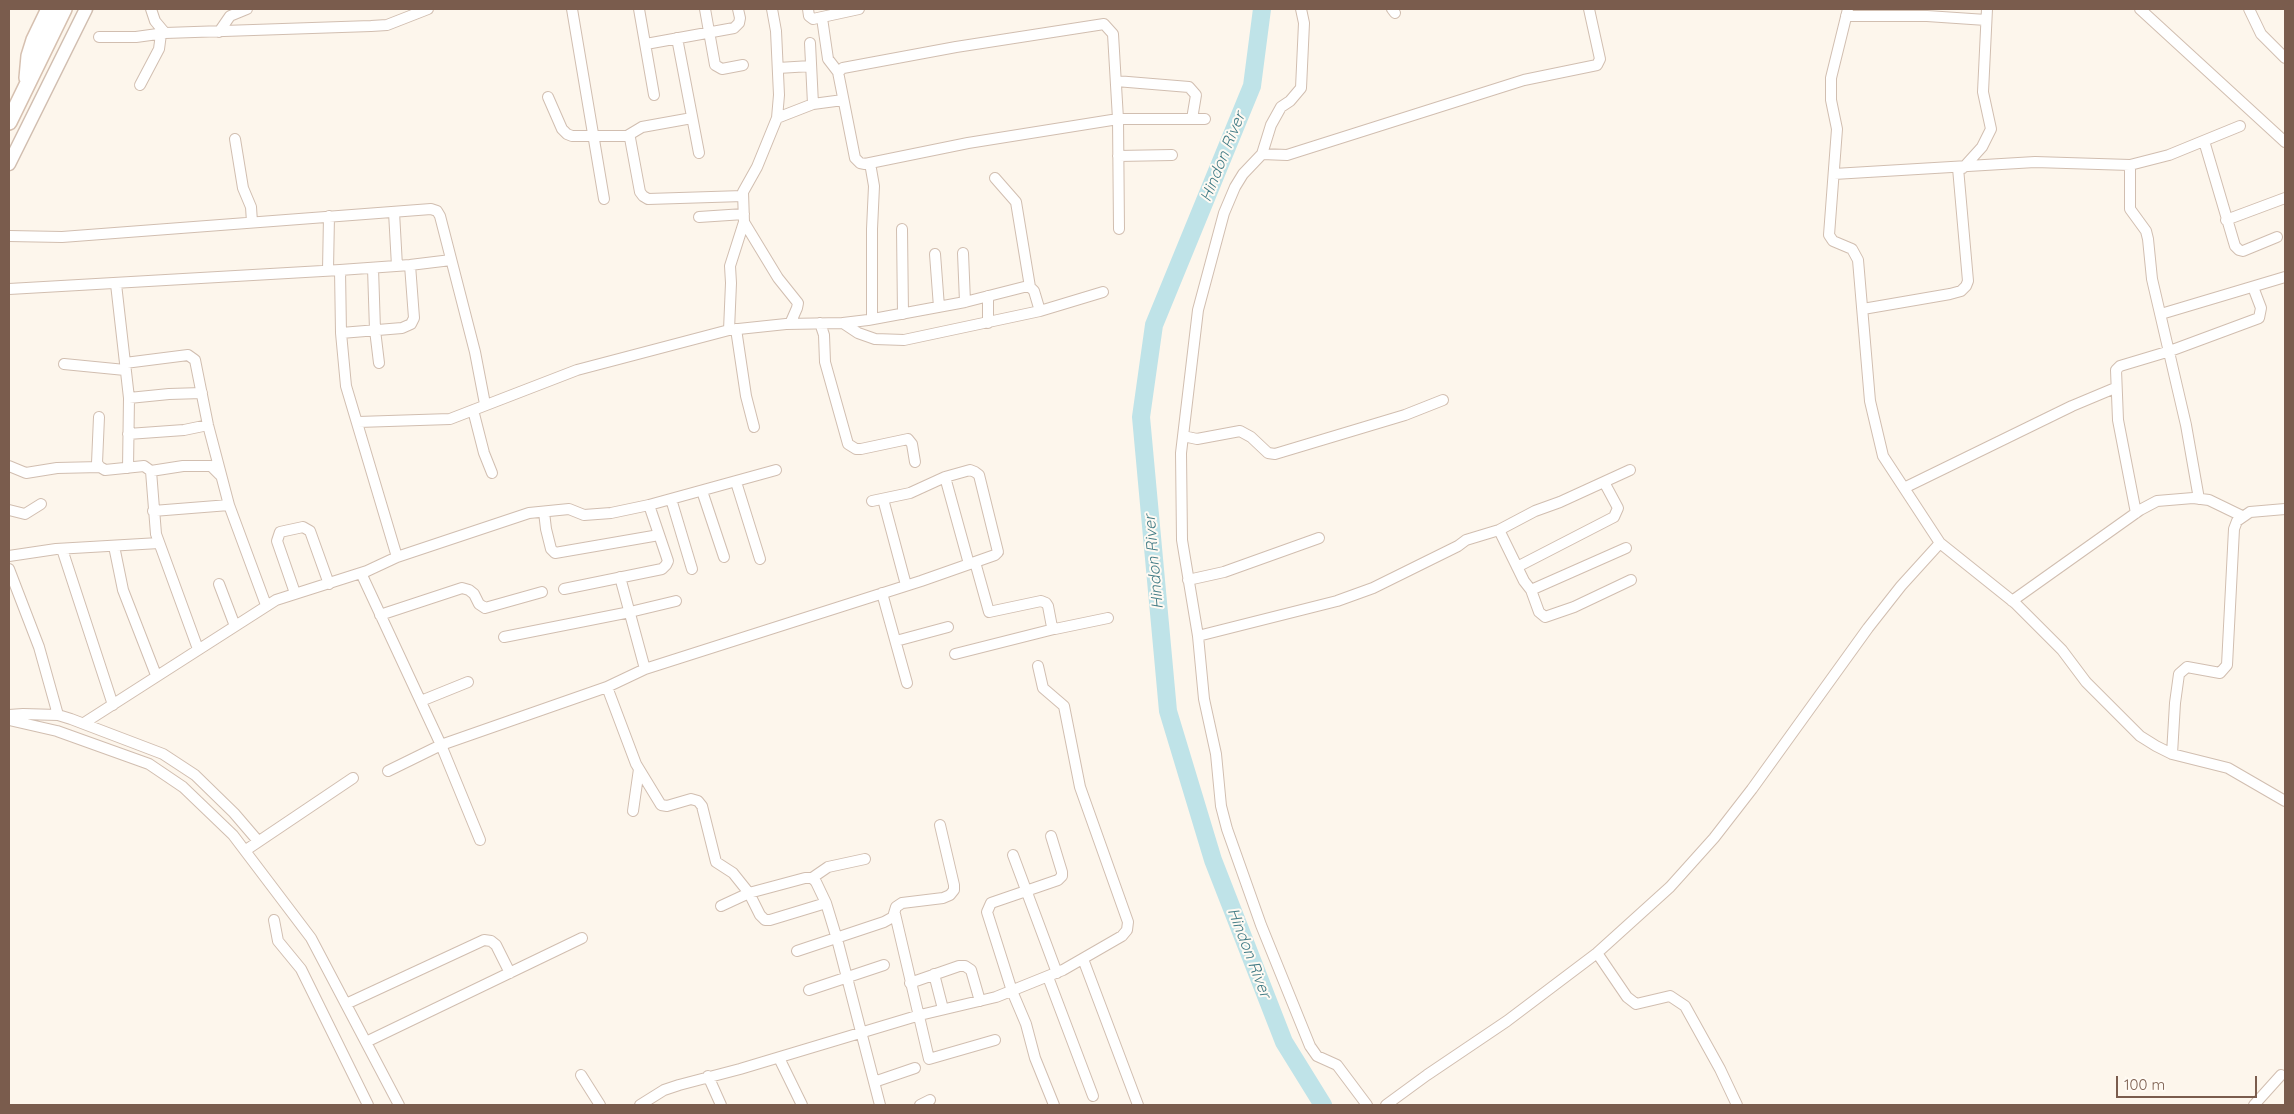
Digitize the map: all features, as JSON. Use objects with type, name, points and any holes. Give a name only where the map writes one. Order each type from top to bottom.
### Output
[{"type":"main road","points":[[26,88],[29,56],[34,40],[49,9]]},
{"type":"main road","points":[[9,122],[64,9]]},
{"type":"street","points":[[9,164],[86,9]]},
{"type":"street","points":[[140,85],[159,49],[163,33],[155,21],[151,9]]},
{"type":"street","points":[[219,32],[230,16],[247,9]]},
{"type":"street","points":[[99,37],[136,37],[163,33],[387,24],[428,9]]},
{"type":"street","points":[[572,9],[604,198]]},
{"type":"street","points":[[640,9],[654,95]]},
{"type":"street","points":[[705,9],[715,65],[718,68],[743,64]]},
{"type":"street","points":[[646,44],[734,28],[739,23],[738,9]]},
{"type":"street","points":[[754,427],[732,330],[730,266],[744,218],[742,196],[777,118],[778,68],[772,9]]},
{"type":"street","points":[[808,9],[811,18],[822,18],[859,9]]},
{"type":"street","points":[[1301,9],[1304,23],[1301,88],[1290,101],[1281,107],[1275,116],[1262,154],[1235,187],[1221,222],[1198,310],[1183,436],[1182,540],[1198,636],[1204,699],[1216,754],[1221,806],[1252,899],[1310,1046],[1317,1056],[1337,1066],[1367,1105]]},
{"type":"street","points":[[1262,154],[1287,155],[1524,80],[1597,65],[1600,58],[1588,9]]},
{"type":"street","points":[[1960,168],[1982,147],[1991,129],[1983,92],[1987,9]]},
{"type":"street","points":[[2140,9],[2285,142]]},
{"type":"street","points":[[2249,9],[2261,34],[2285,58]]},
{"type":"street","points":[[1986,20],[1847,12],[1830,78],[1831,100],[1837,129],[1829,235],[1833,241],[1847,246],[1856,254],[1863,309],[1870,401],[1883,456],[1940,543],[2012,601],[2062,650],[2086,682],[2140,736],[2172,754],[2228,768],[2285,801]]},
{"type":"street","points":[[822,18],[828,58],[838,72],[855,158],[860,163],[870,163],[968,143],[1118,119],[1205,119]]},
{"type":"street","points":[[838,72],[843,68],[938,50],[1104,24],[1113,34],[1118,119],[1119,229]]},
{"type":"street","points":[[677,38],[699,153]]},
{"type":"street","points":[[810,43],[813,104]]},
{"type":"street","points":[[778,68],[811,66]]},
{"type":"street","points":[[1116,80],[1189,87],[1196,95],[1192,119]]},
{"type":"street","points":[[548,97],[562,129],[572,136],[627,136],[642,126],[692,118]]},
{"type":"street","points":[[777,118],[813,104],[843,100]]},
{"type":"street","points":[[1834,174],[1960,168],[2035,162],[2130,165],[2169,155],[2240,126]]},
{"type":"street","points":[[627,136],[632,142],[640,192],[648,199],[742,196]]},
{"type":"street","points":[[235,139],[240,175],[244,194],[251,207],[252,222]]},
{"type":"street","points":[[2204,140],[2232,239],[2239,250],[2243,251],[2277,237]]},
{"type":"street","points":[[1118,156],[1172,155]]},
{"type":"street","points":[[870,163],[874,186],[872,319]]},
{"type":"street","points":[[2130,165],[2130,209],[2146,231],[2152,279],[2170,351],[2199,499]]},
{"type":"street","points":[[1863,309],[1950,294],[1961,291],[1966,286],[1968,281],[1960,168]]},
{"type":"street","points":[[995,178],[1016,202],[1030,287],[1034,291],[1040,311]]},
{"type":"street","points":[[2226,220],[2285,198]]},
{"type":"street","points":[[9,236],[62,237],[431,209],[440,216],[475,352],[485,404]]},
{"type":"street","points":[[394,212],[397,266]]},
{"type":"street","points":[[328,270],[329,216]]},
{"type":"street","points":[[699,217],[744,218]]},
{"type":"street","points":[[744,218],[778,278],[798,303],[798,308],[790,324]]},
{"type":"street","points":[[902,229],[903,314]]},
{"type":"street","points":[[963,253],[965,302]]},
{"type":"street","points":[[935,254],[939,307]]},
{"type":"street","points":[[9,289],[410,266],[451,260]]},
{"type":"street","points":[[341,332],[402,328],[411,324],[414,318],[410,266]]},
{"type":"street","points":[[374,268],[375,330],[379,363]]},
{"type":"street","points":[[340,270],[341,332],[346,386],[396,556]]},
{"type":"street","points":[[2161,314],[2285,277]]},
{"type":"street","points":[[116,284],[129,398],[128,468]]},
{"type":"street","points":[[358,422],[450,419],[577,370],[732,330],[790,324],[843,323],[872,319],[965,302],[1030,287]]},
{"type":"street","points":[[2136,513],[2123,454],[2115,388],[2116,370],[2120,366],[2170,351],[2259,318],[2261,308],[2253,287]]},
{"type":"street","points":[[843,323],[858,333],[875,338],[904,340],[1040,311],[1102,292]]},
{"type":"street","points":[[988,296],[988,322]]},
{"type":"street","points":[[820,323],[824,335],[825,362],[848,444],[856,449],[861,449],[908,439],[912,444],[915,462]]},
{"type":"street","points":[[64,364],[125,366],[188,355],[192,356],[195,360],[208,425],[229,505],[266,605]]},
{"type":"street","points":[[1904,488],[2072,406],[2115,388]]},
{"type":"street","points":[[129,398],[202,393]]},
{"type":"street","points":[[1183,436],[1197,439],[1240,431],[1251,437],[1268,452],[1275,454],[1405,415],[1443,400]]},
{"type":"street","points":[[473,410],[484,453],[492,473]]},
{"type":"street","points":[[99,417],[97,463],[105,470],[144,466],[151,471],[184,466],[211,466],[221,476]]},
{"type":"street","points":[[128,434],[184,430],[208,425]]},
{"type":"street","points":[[9,466],[26,473],[57,468],[100,467]]},
{"type":"street","points":[[84,723],[266,605],[296,593],[361,573],[396,556],[529,513],[573,509],[584,515],[598,515],[649,505],[776,470]]},
{"type":"street","points":[[388,771],[441,745],[607,687],[645,669],[882,593],[995,555],[998,552],[979,475],[970,470],[945,477],[920,490],[872,501]]},
{"type":"street","points":[[1198,636],[1337,601],[1406,573],[1466,540],[1499,530],[1535,510],[1560,502],[1630,470]]},
{"type":"street","points":[[151,471],[153,511],[159,543],[198,649]]},
{"type":"street","points":[[945,477],[988,612],[1041,601],[1048,606],[1054,629]]},
{"type":"street","points":[[736,482],[760,559]]},
{"type":"street","points":[[1517,567],[1614,517],[1618,508],[1604,482]]},
{"type":"street","points":[[702,491],[724,557]]},
{"type":"street","points":[[671,499],[692,570]]},
{"type":"street","points":[[883,499],[906,585]]},
{"type":"street","points":[[2012,601],[2136,513],[2157,501],[2199,499],[2220,504],[2242,516]]},
{"type":"street","points":[[9,510],[25,514],[41,504]]},
{"type":"street","points":[[153,511],[229,505]]},
{"type":"street","points":[[564,589],[662,569],[668,561],[649,505]]},
{"type":"street","points":[[2172,754],[2179,674],[2187,667],[2220,673],[2227,665],[2234,529],[2237,521],[2250,512],[2285,509]]},
{"type":"street","points":[[544,512],[551,548],[555,553],[659,535]]},
{"type":"street","points":[[296,593],[277,541],[280,532],[303,527],[310,531],[329,584]]},
{"type":"street","points":[[1499,530],[1527,587],[1531,590],[1535,604],[1545,617],[1631,580]]},
{"type":"street","points":[[1188,580],[1232,570],[1319,538]]},
{"type":"street","points":[[9,556],[62,549],[159,543]]},
{"type":"street","points":[[1386,1105],[1597,954],[1670,887],[1714,838],[1752,789],[1868,628],[1901,586],[1940,543]]},
{"type":"street","points":[[114,546],[122,590],[156,675]]},
{"type":"street","points":[[1531,590],[1626,548]]},
{"type":"street","points":[[62,549],[113,705]]},
{"type":"street","points":[[9,568],[39,647],[58,715]]},
{"type":"street","points":[[361,573],[441,745],[480,840]]},
{"type":"street","points":[[620,577],[645,669]]},
{"type":"street","points":[[219,584],[235,626]]},
{"type":"street","points":[[380,616],[462,588],[474,594],[479,604],[485,608],[542,592]]},
{"type":"street","points":[[882,593],[907,683]]},
{"type":"street","points":[[504,637],[676,601]]},
{"type":"street","points":[[954,654],[1054,629],[1108,618]]},
{"type":"street","points":[[896,641],[948,627]]},
{"type":"street","points":[[640,1105],[664,1090],[708,1076],[779,1058],[920,1015],[980,1001],[1012,991],[1052,975],[1122,936],[1127,930],[1128,922],[1080,787],[1064,706],[1044,688],[1038,666]]},
{"type":"street","points":[[420,701],[468,682]]},
{"type":"street","points":[[607,687],[639,769],[661,805],[667,806],[691,799],[698,801],[702,806],[716,862],[729,869],[749,894],[760,915],[765,920],[826,903]]},
{"type":"street","points":[[9,715],[58,715],[84,723],[163,754],[195,775],[234,813],[258,841]]},
{"type":"street","points":[[9,720],[57,731],[149,764],[184,787],[233,835],[311,938],[399,1105]]},
{"type":"street","points":[[633,811],[639,769]]},
{"type":"street","points":[[246,850],[353,778]]},
{"type":"street","points":[[940,826],[954,890],[943,898],[902,903],[896,907],[895,914],[929,1059],[995,1040]]},
{"type":"street","points":[[1051,836],[1062,876],[1058,880],[991,903],[987,912],[1012,991],[1054,1105]]},
{"type":"street","points":[[1013,855],[1093,1096]]},
{"type":"street","points":[[721,906],[749,894],[805,878],[812,878],[828,867],[865,859]]},
{"type":"street","points":[[812,878],[826,903],[837,939],[880,1105]]},
{"type":"street","points":[[797,951],[884,922],[895,914]]},
{"type":"street","points":[[274,920],[278,941],[301,969],[368,1105]]},
{"type":"street","points":[[366,1042],[582,938]]},
{"type":"street","points":[[346,1004],[484,940],[496,944],[510,973]]},
{"type":"street","points":[[1597,954],[1627,996],[1636,1004],[1670,996],[1685,1006],[1720,1068],[1737,1105]]},
{"type":"street","points":[[1083,959],[1138,1105]]},
{"type":"street","points":[[809,990],[884,965]]},
{"type":"street","points":[[910,983],[934,974],[965,966],[971,970],[980,1001]]},
{"type":"street","points":[[934,974],[943,1009]]},
{"type":"street","points":[[779,1058],[802,1105]]},
{"type":"street","points":[[874,1082],[916,1068]]},
{"type":"street","points":[[581,1075],[600,1105]]},
{"type":"street","points":[[2254,1105],[2281,1075]]},
{"type":"street","points":[[708,1076],[721,1105]]},
{"type":"street","points":[[920,1105],[930,1100]]},
{"type":"waterway","name":"Hindon River","points":[[1262,9],[1252,86],[1154,325],[1141,417],[1168,711],[1213,860],[1284,1042],[1323,1105]]}]
